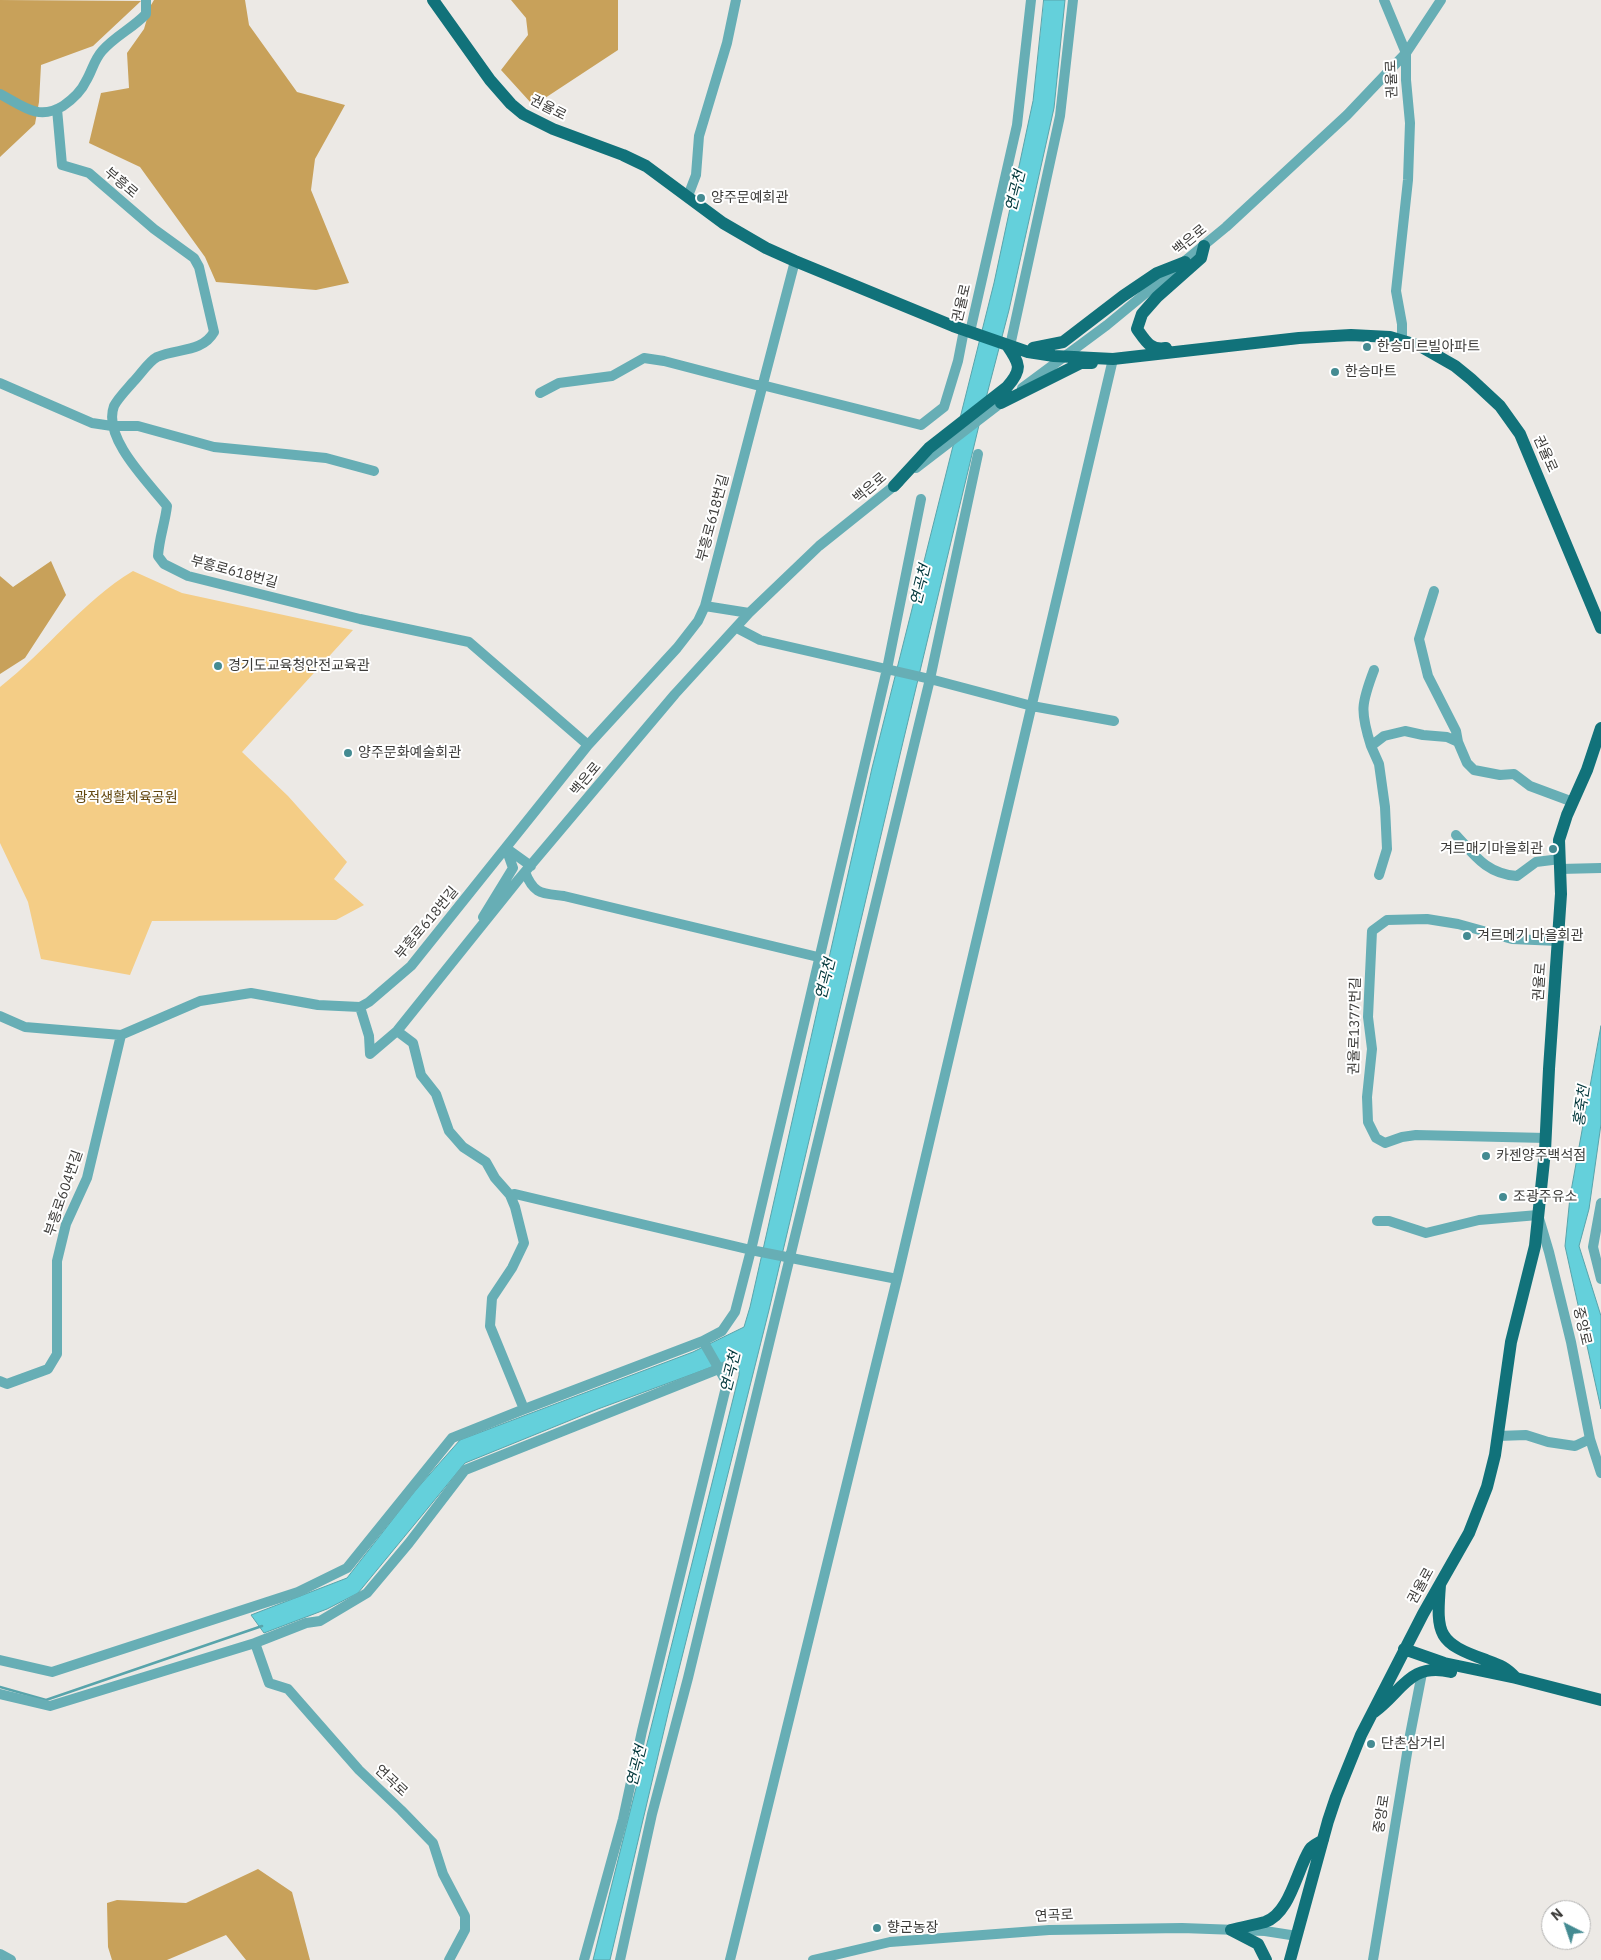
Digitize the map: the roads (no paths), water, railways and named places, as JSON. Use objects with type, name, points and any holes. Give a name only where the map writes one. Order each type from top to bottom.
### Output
[{"type":"main road","name":"권율로","points":[[433,0],[499,92],[523,114],[553,129],[637,161],[655,172],[723,223],[748,238],[795,261],[967,331],[1028,352],[1113,361],[1226,345],[1351,335],[1380,335],[1420,346],[1455,366],[1484,390],[1513,423],[1526,446],[1601,628]]},
{"type":"main road","points":[[1204,246],[1201,258],[1157,297],[1142,314],[1137,329],[1146,343],[1152,348],[1226,345]]},
{"type":"main road","points":[[894,486],[931,451],[997,399],[1016,377],[1019,367],[1010,346],[1047,346],[1063,342],[1156,273],[1184,262]]},
{"type":"main road","points":[[997,399],[1081,363],[1113,361]]},
{"type":"main road","name":"권율로","points":[[1290,1960],[1336,1797],[1361,1735],[1404,1649],[1477,1516],[1487,1488],[1498,1436],[1507,1367],[1534,1246],[1538,1215],[1546,1138],[1548,1069],[1561,894],[1560,834],[1587,770],[1601,728]]},
{"type":"main road","points":[[1441,1580],[1438,1612],[1441,1634],[1449,1644],[1506,1667],[1516,1678]]},
{"type":"main road","points":[[1404,1649],[1444,1663],[1516,1678],[1601,1700]]},
{"type":"main road","points":[[1372,1713],[1387,1703],[1413,1675],[1439,1669],[1485,1677],[1516,1678]]},
{"type":"main road","points":[[1231,1930],[1266,1922],[1274,1916],[1282,1907],[1311,1848],[1323,1840]]},
{"type":"main road","points":[[1231,1930],[1258,1944],[1266,1960]]},
{"type":"street","points":[[0,94],[32,112],[46,114],[57,110],[75,98],[86,82],[102,50],[146,14],[146,0]]},
{"type":"street","points":[[688,196],[696,175],[700,136],[727,43],[736,0]]},
{"type":"street","name":"권율로","points":[[967,331],[1017,124],[1031,0]]},
{"type":"street","points":[[1010,346],[1060,116],[1073,0]]},
{"type":"street","name":"권율로","points":[[1384,0],[1406,53],[1406,80],[1410,123],[1408,180],[1396,291],[1402,324],[1402,340]]},
{"type":"street","points":[[1432,0],[1433,12]]},
{"type":"street","name":"백은로","points":[[931,451],[990,411],[997,399],[1066,356],[1108,325],[1204,246],[1347,115],[1406,53],[1441,0]]},
{"type":"street","name":"부흥로","points":[[57,110],[62,165],[89,173],[154,229],[194,258],[199,267],[214,332],[210,340],[191,349],[156,358],[114,406],[112,426]]},
{"type":"street","name":"부흥로618번길","points":[[360,1007],[369,1002],[411,966],[588,745],[677,648],[698,621],[705,606],[795,261]]},
{"type":"street","points":[[540,394],[559,383],[612,376],[644,358],[664,361],[756,385],[762,384],[921,425],[944,407],[967,331]]},
{"type":"street","points":[[730,1960],[896,1280],[1113,361]]},
{"type":"street","points":[[0,383],[92,422],[112,426],[138,426],[214,447],[326,458],[374,471]]},
{"type":"street","name":"부흥로618번길","points":[[112,426],[115,436],[141,474],[167,506],[165,527],[158,556],[164,564],[188,576],[360,619],[469,642],[588,745]]},
{"type":"street","points":[[620,1960],[652,1814],[690,1668],[791,1257],[930,679],[978,454]]},
{"type":"street","name":"백은로","points":[[360,1007],[370,1036],[370,1054],[397,1031],[528,869],[675,694],[749,613],[819,546],[894,486]]},
{"type":"street","points":[[0,1660],[52,1672],[298,1592],[347,1568],[452,1438],[703,1341],[722,1331],[734,1312],[751,1250],[818,957],[887,669],[921,499]]},
{"type":"street","points":[[1434,591],[1419,639],[1428,676],[1456,731],[1458,742],[1467,763],[1474,770],[1500,775],[1514,774],[1530,786],[1573,802]]},
{"type":"street","points":[[705,606],[749,613]]},
{"type":"street","points":[[736,628],[760,640],[930,679],[1032,706],[1114,721]]},
{"type":"street","points":[[1374,670],[1364,698],[1363,715],[1378,764],[1385,807],[1386,849],[1379,876]]},
{"type":"street","points":[[1371,746],[1384,736],[1405,731],[1447,737],[1458,742]]},
{"type":"street","points":[[1456,835],[1479,861],[1499,874],[1517,876],[1536,862],[1601,868]]},
{"type":"street","points":[[506,848],[528,869],[530,886],[540,892],[564,896],[818,957]]},
{"type":"street","points":[[466,946],[513,868],[506,848]]},
{"type":"street","name":"권율로1377번길","points":[[1546,1138],[1416,1135],[1402,1137],[1385,1143],[1376,1138],[1368,1122],[1367,1097],[1372,1049],[1368,1017],[1372,931],[1387,920],[1427,919],[1458,924],[1512,939],[1558,941]]},
{"type":"street","points":[[0,1016],[25,1027],[121,1035],[200,1001],[251,993],[318,1005],[360,1007]]},
{"type":"street","points":[[397,1031],[413,1043],[420,1074],[436,1094],[449,1131],[463,1147],[486,1162],[495,1178],[510,1195],[524,1243],[512,1268],[492,1298],[490,1326],[524,1409]]},
{"type":"street","name":"부흥로604번길","points":[[0,1381],[7,1384],[48,1369],[57,1354],[57,1261],[66,1224],[87,1178],[121,1035]]},
{"type":"street","points":[[510,1195],[515,1194],[751,1250],[896,1280]]},
{"type":"street","points":[[1601,1202],[1593,1247],[1601,1278]]},
{"type":"street","points":[[1377,1221],[1389,1221],[1426,1234],[1479,1220],[1538,1215]]},
{"type":"street","name":"중앙로","points":[[1538,1215],[1571,1342],[1590,1439],[1601,1473]]},
{"type":"street","points":[[584,1960],[623,1819],[642,1731],[727,1383],[722,1368],[703,1341]]},
{"type":"street","points":[[0,1694],[50,1706],[255,1643],[306,1623],[320,1621],[367,1593],[409,1543],[465,1470],[722,1368]]},
{"type":"street","points":[[1498,1436],[1526,1436],[1575,1446],[1590,1439]]},
{"type":"street","name":"연곡로","points":[[255,1643],[269,1683],[288,1689],[359,1770],[433,1843],[443,1874],[465,1916],[465,1930],[449,1960]]},
{"type":"street","name":"중앙로","points":[[1373,1960],[1422,1673]]},
{"type":"street","name":"연곡로","points":[[813,1960],[890,1942],[1096,1928],[1182,1928],[1265,1931],[1297,1936]]},
{"type":"street","points":[[0,1954],[11,1960]]},
{"type":"water","name":"연곡천","points":[[1044,0],[1065,0],[1054,108],[1009,310],[980,421],[769,1310],[670,1705],[610,1960],[593,1960],[739,1375],[739,1357],[598,1409],[465,1463],[358,1593],[327,1609],[264,1633],[251,1615],[347,1578],[414,1492],[460,1440],[693,1352],[744,1327],[872,768],[994,283],[1033,101]]},
{"type":"water","points":[[1601,1026],[1601,1124],[1589,1209],[1579,1246],[1601,1316],[1601,1409],[1565,1246],[1570,1197]]},
{"type":"waterway","points":[[0,1687],[46,1700],[262,1626]]},
{"type":"place","name":"양주문예회관","points":[[701,198]]},
{"type":"place","name":"한승미르빌아파트","points":[[1367,347]]},
{"type":"place","name":"한승마트","points":[[1335,372]]},
{"type":"place","name":"경기도교육청안전교육관","points":[[218,666]]},
{"type":"place","name":"양주문화예술회관","points":[[348,753]]},
{"type":"place","name":"겨르매기마을회관","points":[[1553,849]]},
{"type":"place","name":"겨르메기 마을회관","points":[[1467,936]]},
{"type":"place","name":"카젠양주백석점","points":[[1486,1156]]},
{"type":"place","name":"조광주유소","points":[[1503,1197]]},
{"type":"place","name":"단촌삼거리","points":[[1371,1744]]},
{"type":"place","name":"향군농장","points":[[877,1928]]},
{"type":"park label","name":"광적생활체육공원","points":[[126,798]]},
{"type":"water label","name":"홍죽천","points":[[1582,1106]]}]
